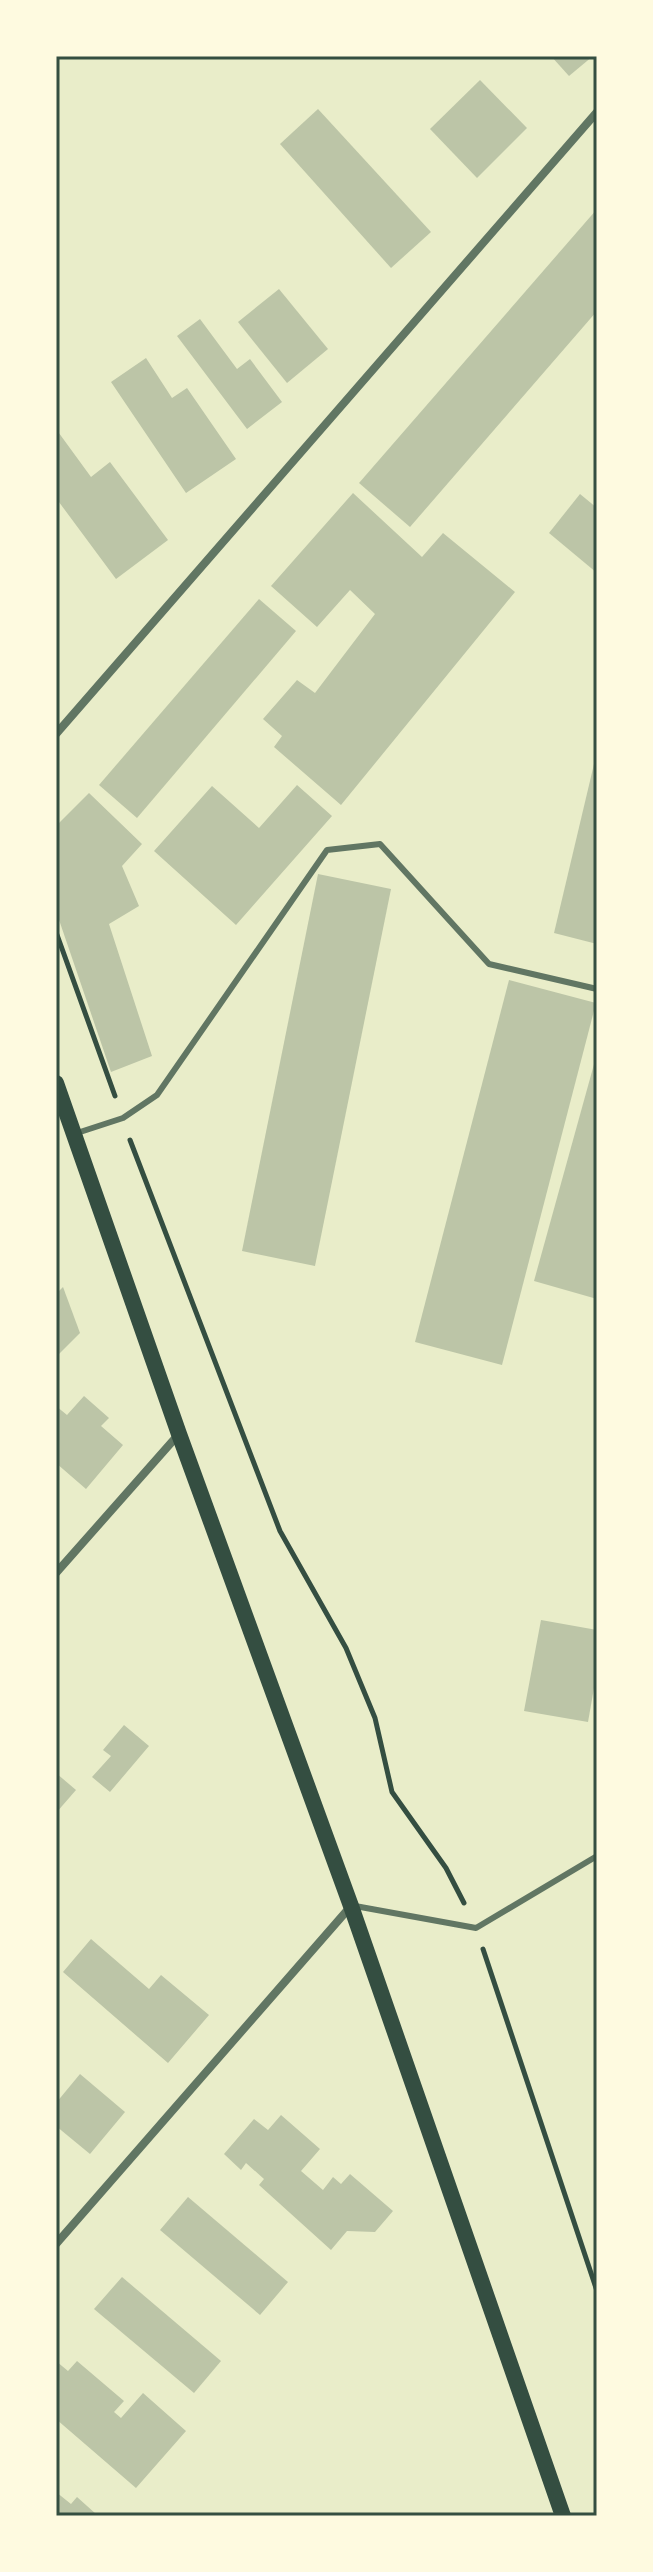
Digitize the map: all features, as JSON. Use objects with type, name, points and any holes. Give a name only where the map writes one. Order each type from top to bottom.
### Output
[{"type":"main road","points":[[56,1083],[179,1434],[351,1906],[563,2516]]},
{"type":"street","points":[[56,734],[597,112]]},
{"type":"street","points":[[56,1573],[179,1434]]},
{"type":"street","points":[[56,2244],[351,1906]]},
{"type":"lane","points":[[73,1134],[123,1118],[157,1095],[327,850],[380,844],[489,964],[597,989]]},
{"type":"lane","points":[[351,1906],[476,1928],[597,1856]]},
{"type":"path","points":[[56,932],[280,1531],[346,1648],[375,1718],[392,1792],[446,1868],[476,1928],[597,2291]]},
{"type":"building","points":[[551,56],[593,56],[569,76]]},
{"type":"building","points":[[480,80],[527,128],[477,178],[430,129]]},
{"type":"building","points":[[318,109],[431,232],[391,268],[280,144]]},
{"type":"building","points":[[597,209],[597,311],[410,527],[359,483]]},
{"type":"building","points":[[279,289],[328,349],[287,383],[238,322]]},
{"type":"building","points":[[200,319],[237,369],[250,359],[282,402],[247,429],[177,336]]},
{"type":"building","points":[[146,358],[172,398],[187,388],[236,459],[186,493],[111,382]]},
{"type":"building","points":[[56,429],[91,477],[110,462],[168,540],[116,579],[56,498]]},
{"type":"building","points":[[353,493],[422,557],[443,533],[515,592],[341,805],[274,747],[282,736],[263,719],[297,680],[315,693],[375,614],[350,590],[317,627],[271,586]]},
{"type":"building","points":[[580,494],[597,508],[597,573],[549,533]]},
{"type":"building","points":[[259,599],[296,631],[137,818],[99,785]]},
{"type":"building","points":[[594,764],[597,765],[597,944],[554,933]]},
{"type":"building","points":[[297,785],[332,816],[236,925],[154,851],[212,786],[259,828]]},
{"type":"building","points":[[89,793],[142,844],[122,866],[139,906],[109,924],[152,1056],[111,1072],[56,911],[56,826]]},
{"type":"building","points":[[318,874],[391,889],[315,1266],[242,1251]]},
{"type":"building","points":[[509,980],[596,1003],[502,1365],[415,1342]]},
{"type":"building","points":[[597,1057],[597,1299],[534,1281]]},
{"type":"building","points":[[63,1287],[80,1333],[56,1357],[56,1294]]},
{"type":"building","points":[[84,1396],[109,1418],[101,1426],[123,1445],[86,1489],[56,1463],[56,1406],[67,1415]]},
{"type":"building","points":[[541,1620],[597,1630],[597,1671],[588,1722],[524,1711]]},
{"type":"building","points":[[124,1725],[149,1746],[110,1792],[92,1777],[111,1756],[103,1750]]},
{"type":"building","points":[[56,1773],[76,1790],[56,1813]]},
{"type":"building","points":[[91,1939],[149,1989],[161,1975],[209,2015],[168,2063],[63,1972]]},
{"type":"building","points":[[80,2074],[125,2112],[90,2154],[56,2126],[56,2103]]},
{"type":"building","points":[[281,2115],[320,2149],[301,2171],[323,2190],[333,2177],[341,2184],[350,2174],[393,2211],[375,2232],[347,2231],[331,2250],[259,2185],[264,2179],[246,2163],[241,2170],[224,2154],[254,2119],[268,2130]]},
{"type":"building","points":[[188,2197],[288,2282],[260,2315],[160,2230]]},
{"type":"building","points":[[122,2277],[221,2361],[194,2393],[94,2309]]},
{"type":"building","points":[[56,2361],[68,2371],[77,2361],[124,2401],[114,2412],[121,2418],[143,2393],[186,2431],[136,2488],[56,2419]]},
{"type":"building","points":[[56,2492],[71,2504],[77,2497],[96,2514],[56,2516]]}]
